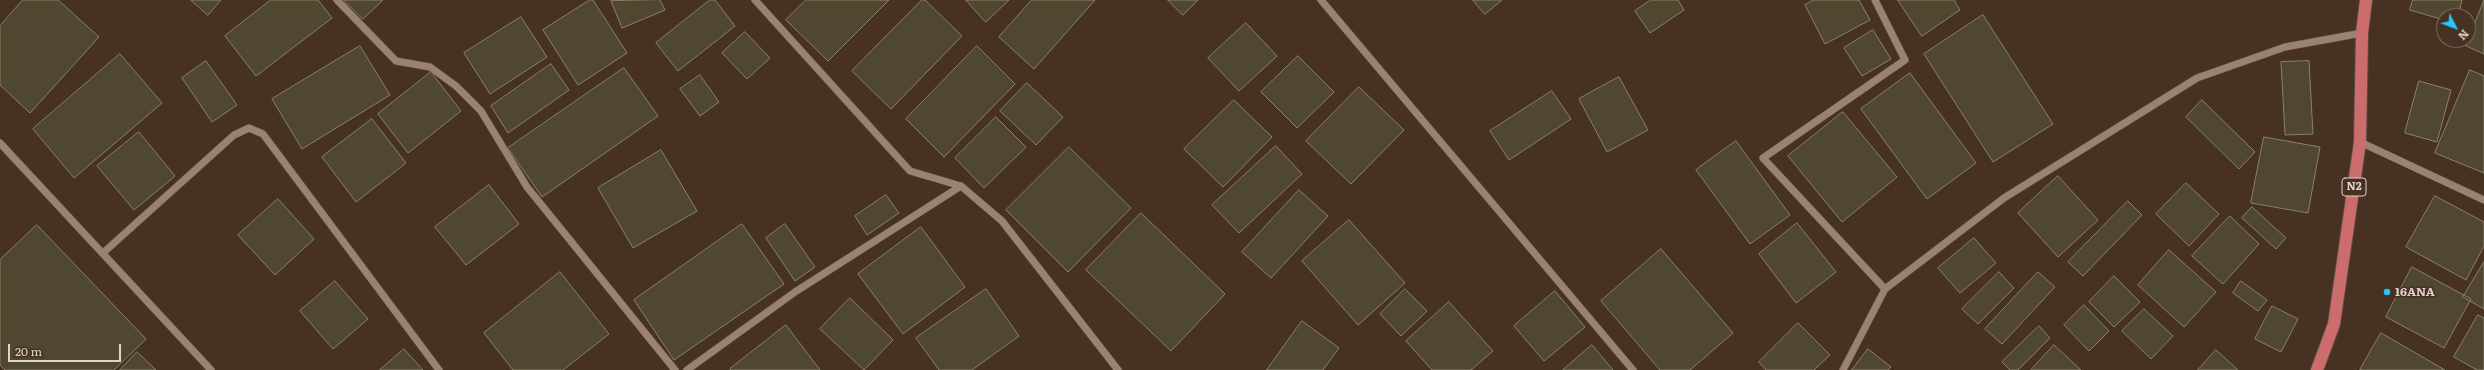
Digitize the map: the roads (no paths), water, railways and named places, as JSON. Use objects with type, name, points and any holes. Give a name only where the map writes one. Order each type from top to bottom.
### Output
[{"type":"highway","name":"N2","points":[[2317,370],[2334,324],[2360,142],[2362,33],[2366,0]]},
{"type":"street","points":[[337,0],[396,60],[430,67],[456,86],[481,111],[527,187],[675,370]]},
{"type":"street","points":[[755,0],[910,171],[961,186],[1002,221],[1118,370]]},
{"type":"street","points":[[1321,0],[1633,370]]},
{"type":"street","points":[[1875,0],[1905,60],[1763,158],[1885,289]]},
{"type":"street","points":[[1843,370],[1885,289],[2004,198],[2197,78],[2285,47],[2362,33]]},
{"type":"street","points":[[103,253],[234,135],[249,128],[263,134],[439,370]]},
{"type":"street","points":[[2360,142],[2484,200]]},
{"type":"street","points":[[0,143],[211,370]]},
{"type":"street","points":[[687,370],[795,292],[961,186]]},
{"type":"place","name":"16ANA","points":[[2387,292]]}]
